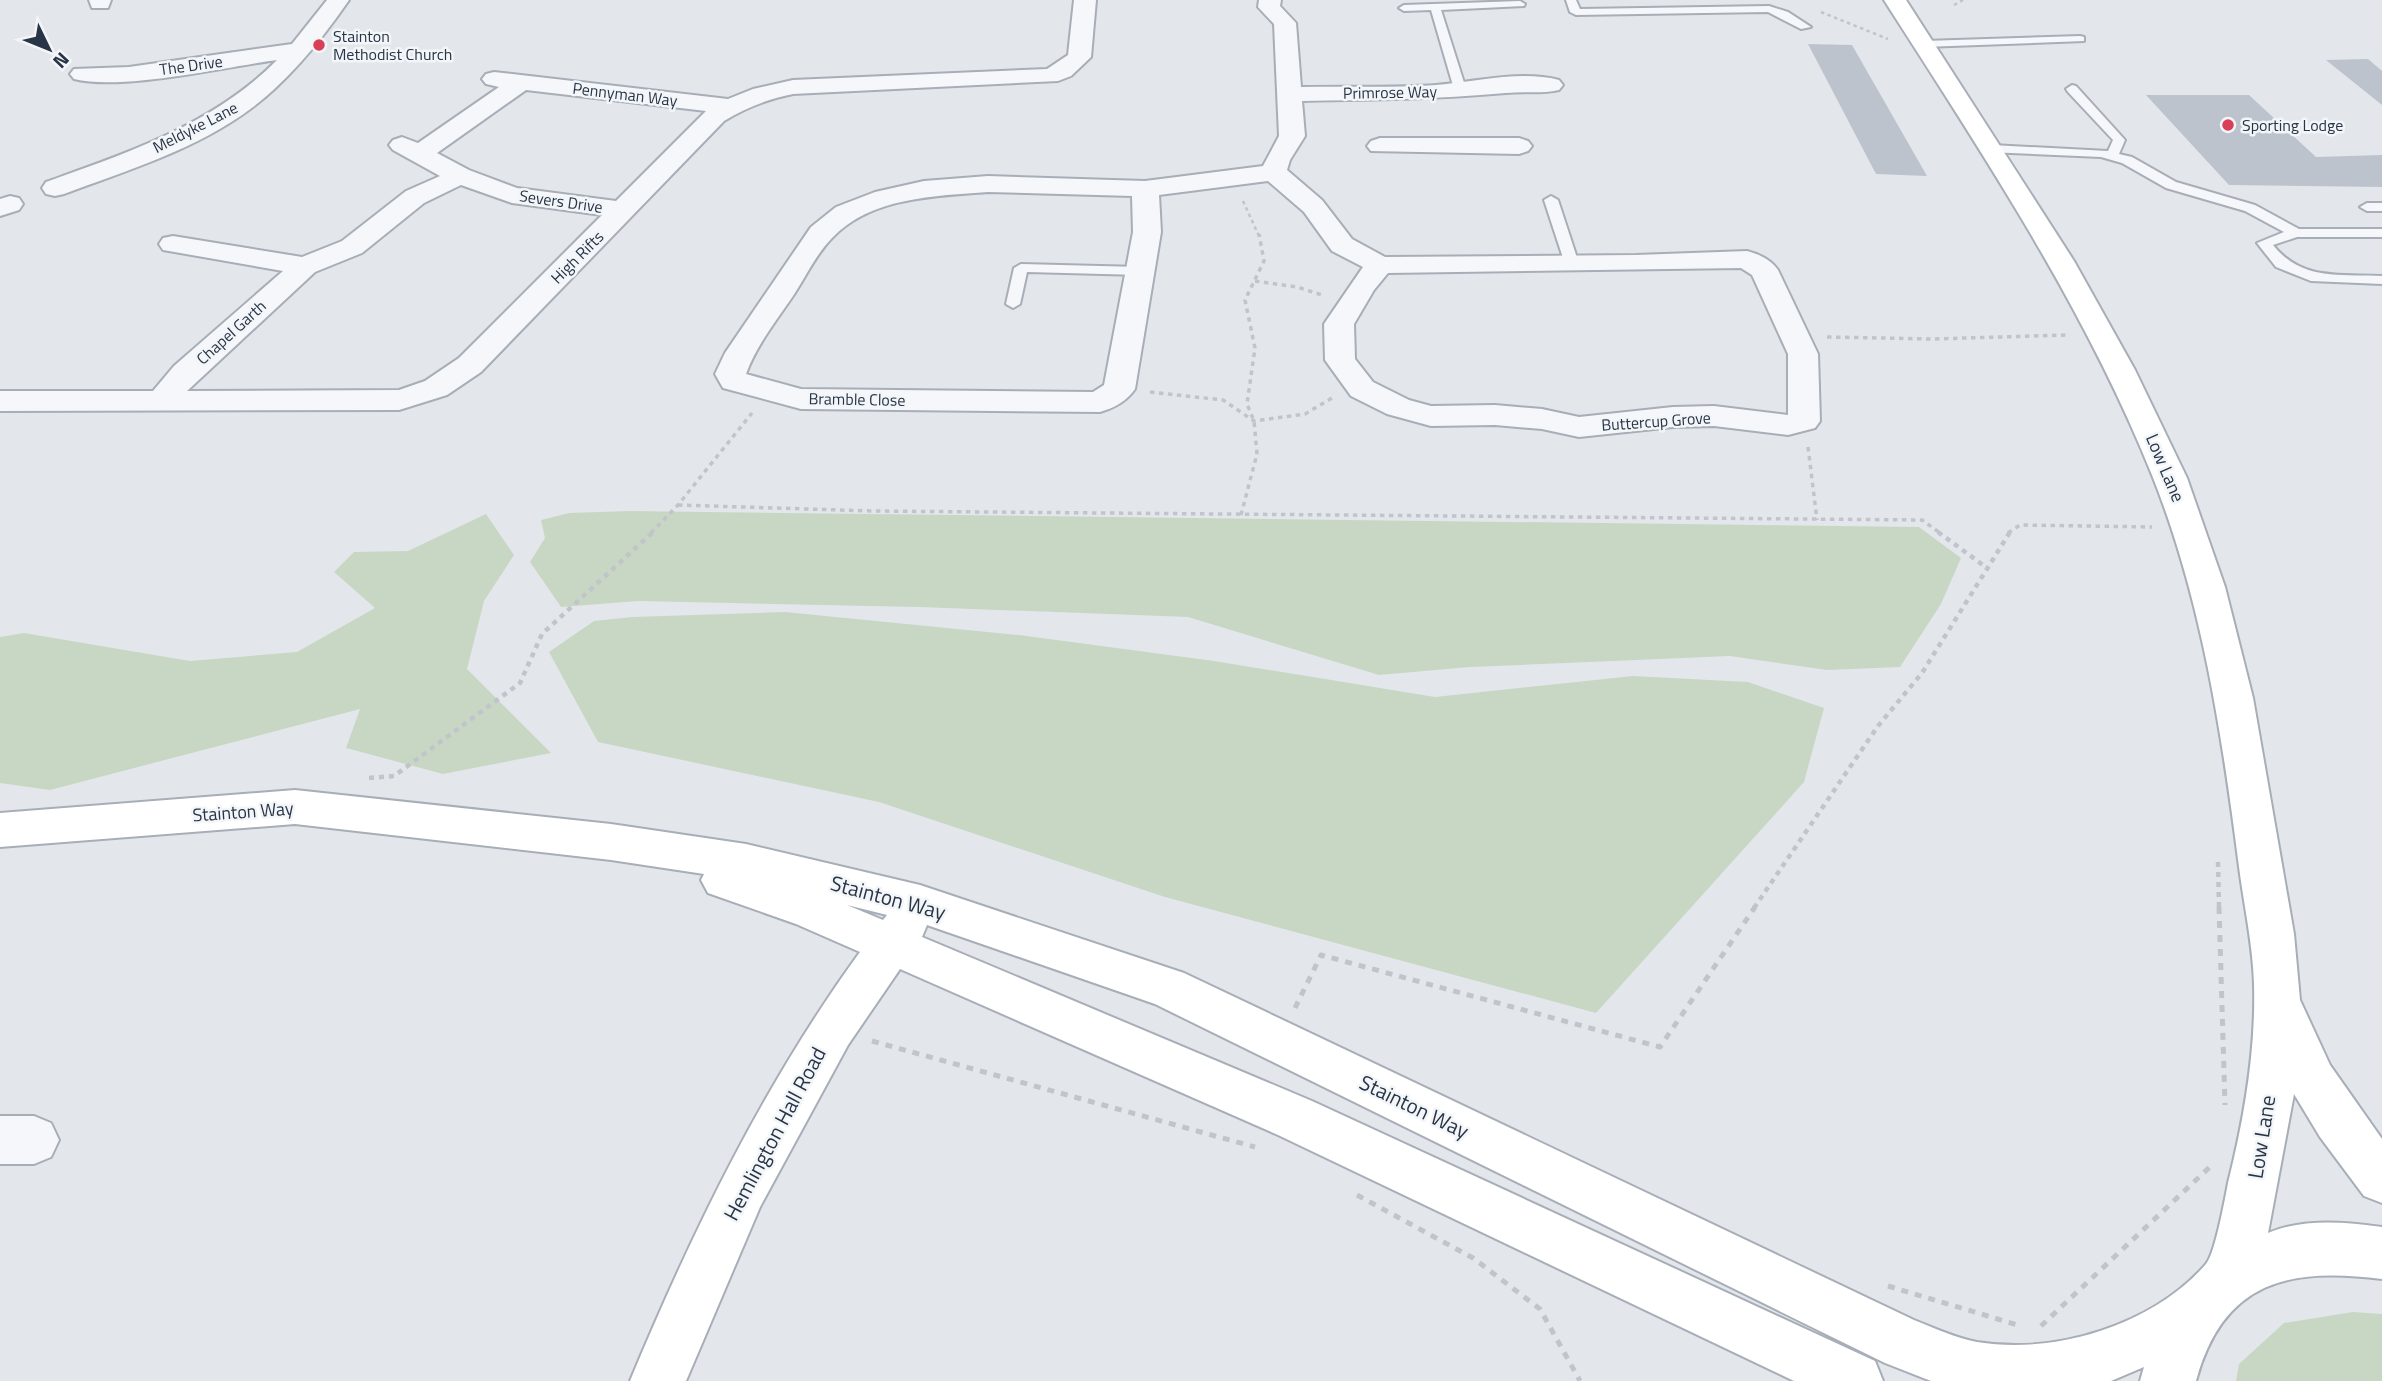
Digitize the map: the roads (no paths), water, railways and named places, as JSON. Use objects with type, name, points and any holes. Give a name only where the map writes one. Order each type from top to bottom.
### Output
[{"type":"street","name":"Meldyke Lane","points":[[55,188],[106,157],[186,134],[240,106],[265,86],[299,50],[338,0]]},
{"type":"street","name":"High Rifts","points":[[0,401],[398,400],[423,396],[448,383],[470,365],[715,116],[729,106],[750,97],[793,87],[1050,76],[1063,71],[1079,57],[1085,0]]},
{"type":"street","points":[[1270,0],[1269,6],[1284,23],[1292,136],[1277,160],[1274,172],[1313,206],[1342,245],[1380,265],[1572,264]]},
{"type":"street","name":"Low Lane","points":[[1895,0],[1908,42],[1992,149],[2056,256],[2147,425],[2188,522],[2218,621],[2238,711],[2277,995],[2297,1054],[2334,1119],[2382,1178]]},
{"type":"street","name":"The Drive","points":[[82,74],[129,74],[299,50]]},
{"type":"street","name":"Pennyman Way","points":[[494,79],[729,106]]},
{"type":"street","points":[[460,176],[411,150],[522,82]]},
{"type":"street","name":"Primrose Way","points":[[1289,94],[1433,92],[1490,86],[1551,85]]},
{"type":"street","points":[[1380,146],[1516,137],[1490,86]]},
{"type":"street","name":"Bramble Close","points":[[1140,271],[1119,389],[1100,402],[801,399],[734,381],[730,374],[740,353],[821,233],[846,213],[884,198],[924,189],[988,184],[1145,189],[1274,172]]},
{"type":"street","name":"Severs Drive","points":[[460,176],[512,195],[623,210]]},
{"type":"street","name":"Chapel Garth","points":[[161,402],[185,373],[304,267],[352,247],[415,197],[460,176]]},
{"type":"street","points":[[1140,271],[1147,232],[1145,189]]},
{"type":"street","points":[[173,244],[304,267]]},
{"type":"street","name":"Buttercup Grove","points":[[1380,265],[1339,324],[1339,360],[1362,389],[1398,407],[1431,416],[1495,415],[1542,419],[1579,427],[1673,417],[1714,416],[1788,425],[1804,421],[1803,354],[1764,270],[1747,259],[1572,264]]},
{"type":"street","name":"Stainton Way","points":[[0,831],[295,807],[611,842],[746,862],[920,904],[1168,988],[1903,1344],[1977,1370],[2029,1375],[2080,1370],[2131,1350],[2192,1315]]},
{"type":"street","name":"Stainton Way","points":[[611,842],[809,909],[1295,1118],[1855,1381]]},
{"type":"street","name":"Hemlington Hall Road","points":[[658,1381],[741,1189],[831,1030],[920,904]]},
{"type":"street","name":"Low Lane","points":[[2231,1276],[2250,1202],[2264,1130],[2273,1061],[2277,995]]},
{"type":"street","points":[[2168,1381],[2173,1354],[2192,1315],[2209,1293],[2231,1276],[2270,1258],[2316,1249],[2382,1253]]},
{"type":"lane","points":[[1571,0],[1576,12],[1769,9],[1784,14],[1805,27]]},
{"type":"lane","points":[[1404,8],[1520,4]]},
{"type":"lane","points":[[1436,7],[1460,89]]},
{"type":"lane","points":[[1908,42],[2081,39]]},
{"type":"lane","points":[[2072,89],[2119,140],[2112,156]]},
{"type":"lane","points":[[1992,149],[2101,153],[2127,160],[2171,186],[2250,208],[2296,233]]},
{"type":"lane","points":[[1551,200],[1572,264]]},
{"type":"lane","points":[[2367,207],[2382,207]]},
{"type":"lane","points":[[2382,233],[2296,233],[2264,243],[2281,264],[2327,280],[2382,280]]},
{"type":"lane","points":[[1013,304],[1021,268],[1140,271]]},
{"type":"place","name":"Stainton Methodist Church","points":[[319,45]]},
{"type":"place","name":"Sporting Lodge","points":[[2228,125]]}]
